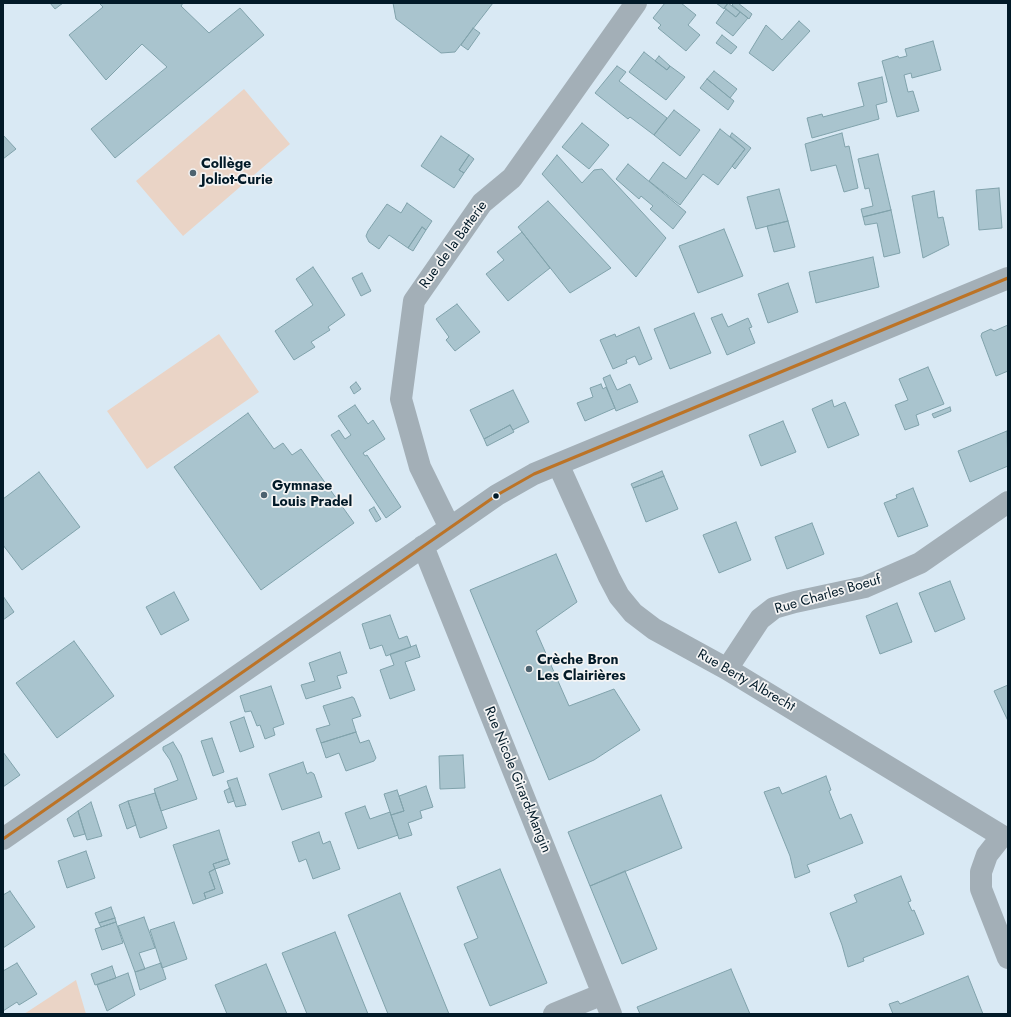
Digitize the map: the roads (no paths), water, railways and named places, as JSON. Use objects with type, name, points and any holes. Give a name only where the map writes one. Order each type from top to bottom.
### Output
[{"type":"street","name":"Rue de la Batterie","points":[[449,526],[420,467],[401,399],[414,301],[482,203],[512,178],[636,3]]},
{"type":"street","points":[[3,839],[423,546],[449,526],[497,494],[534,474],[1008,278]]},
{"type":"street","name":"Rue Berty Albrecht","points":[[558,464],[609,577],[619,596],[633,613],[654,629],[727,669],[1002,836],[987,855],[981,872],[981,889],[1008,958]]},
{"type":"street","name":"Rue Charles Boeuf","points":[[727,669],[760,619],[774,608],[865,587],[920,563],[1008,502]]},
{"type":"street","name":"Rue Nicole Girard-Mangin","points":[[423,546],[611,1014]]},
{"type":"street","points":[[554,1014],[603,994]]},
{"type":"place","name":"Collège Joliot-Curie","points":[[193,173]]},
{"type":"place","name":"Gymnase Louis Pradel","points":[[264,495]]},
{"type":"place","name":"Crèche Bron Les Clairières","points":[[529,669]]}]
